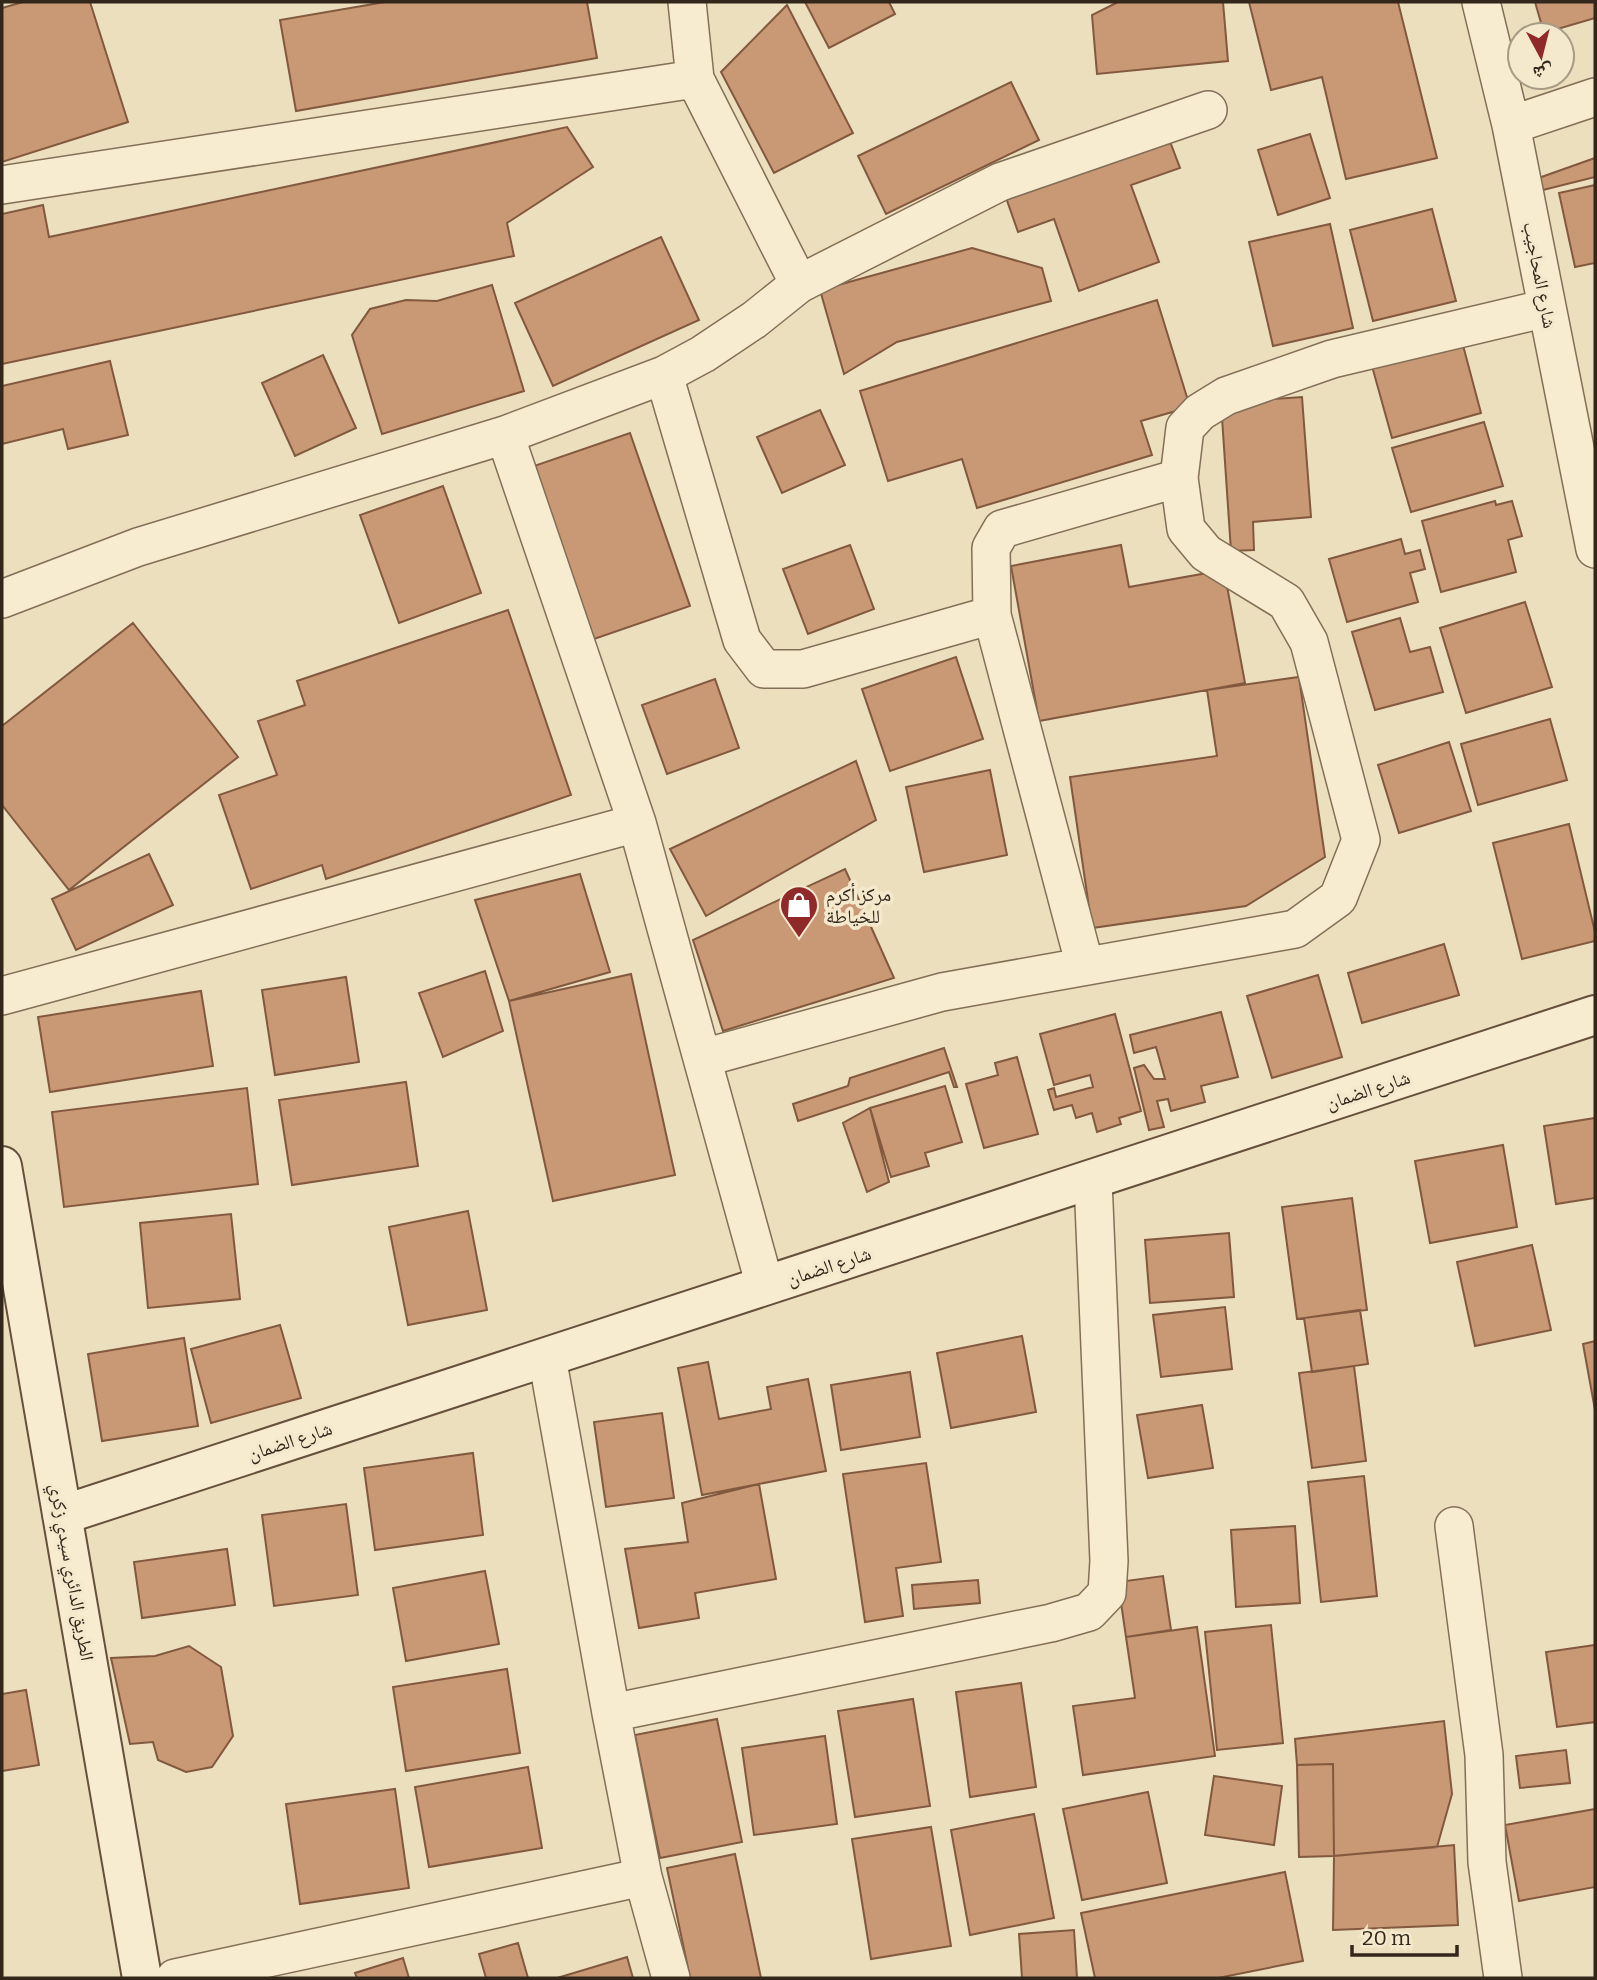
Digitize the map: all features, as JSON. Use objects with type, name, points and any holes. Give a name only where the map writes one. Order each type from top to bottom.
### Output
[{"type":"street","points":[[687,2],[695,79],[799,284]]},
{"type":"street","name":"شارع المحاجيب","points":[[1481,2],[1511,125],[1595,548]]},
{"type":"street","points":[[2,185],[695,79]]},
{"type":"street","points":[[1511,125],[1595,97]]},
{"type":"street","points":[[2,599],[138,547],[505,435],[664,375],[703,354],[754,320],[799,284],[1000,181],[1208,110]]},
{"type":"street","points":[[703,1058],[942,992],[1295,929],[1338,898],[1361,839],[1309,642],[1286,601],[1206,553],[1186,529],[1179,478],[1185,428],[1200,412],[1226,396],[1332,359],[1547,308]]},
{"type":"street","points":[[664,375],[742,640],[764,669],[803,668],[992,615]]},
{"type":"street","points":[[505,435],[637,823],[765,1286]]},
{"type":"street","points":[[1085,966],[992,615],[991,548],[1002,529],[1179,478]]},
{"type":"street","points":[[2,996],[637,823]]},
{"type":"street","name":"شارع الضمان","points":[[62,1515],[1595,1015]]},
{"type":"street","name":"الطريق الدائري سيدي زكري","points":[[2,1166],[142,1978]]},
{"type":"street","points":[[611,1713],[1051,1623],[1089,1612],[1107,1592],[1109,1560],[1093,1180]]},
{"type":"street","points":[[547,1357],[643,1877],[671,1978]]},
{"type":"street","points":[[1454,1526],[1484,1755],[1487,1862],[1503,1978]]},
{"type":"street","points":[[175,1978],[643,1877]]},
{"type":"building","points":[[23,2],[90,2],[128,122],[2,162],[2,8]]},
{"type":"building","points":[[385,2],[587,2],[597,58],[296,111],[280,20]]},
{"type":"building","points":[[805,2],[889,2],[895,14],[829,48]]},
{"type":"building","points":[[1118,2],[1223,2],[1228,61],[1097,74],[1092,15]]},
{"type":"building","points":[[1249,2],[1398,2],[1437,158],[1346,179],[1322,77],[1271,90]]},
{"type":"building","points":[[1535,2],[1595,2],[1595,18],[1576,24],[1576,21],[1541,21]]},
{"type":"building","points":[[787,5],[853,133],[774,173],[721,72]]},
{"type":"building","points":[[1011,82],[1039,140],[886,214],[858,156]]},
{"type":"building","points":[[567,127],[593,167],[507,223],[514,256],[2,364],[2,214],[43,205],[49,237]]},
{"type":"building","points":[[1166,131],[1180,168],[1131,185],[1159,262],[1079,291],[1054,219],[1018,232],[1003,189]]},
{"type":"building","points":[[1310,134],[1330,198],[1278,215],[1258,150]]},
{"type":"building","points":[[1595,158],[1595,177],[1535,192],[1533,180]]},
{"type":"building","points":[[1595,185],[1595,263],[1575,267],[1559,193]]},
{"type":"building","points":[[1432,209],[1456,301],[1373,321],[1350,230]]},
{"type":"building","points":[[1330,224],[1353,328],[1273,346],[1249,242]]},
{"type":"building","points":[[661,237],[699,320],[553,386],[515,303]]},
{"type":"building","points":[[972,248],[1042,268],[1051,301],[897,342],[844,374],[820,290]]},
{"type":"building","points":[[492,285],[524,391],[382,434],[352,335],[370,309],[406,300],[437,301]]},
{"type":"building","points":[[1157,300],[1190,407],[1141,421],[1152,455],[977,508],[962,459],[888,481],[860,391]]},
{"type":"building","points":[[1460,334],[1481,413],[1392,438],[1370,359]]},
{"type":"building","points":[[323,355],[356,428],[295,456],[262,383]]},
{"type":"building","points":[[110,361],[128,435],[68,449],[63,429],[2,444],[2,386]]},
{"type":"building","points":[[1302,397],[1311,517],[1253,522],[1254,550],[1231,551],[1221,403]]},
{"type":"building","points":[[820,410],[845,465],[782,493],[757,437]]},
{"type":"building","points":[[1484,422],[1503,486],[1411,512],[1392,448]]},
{"type":"building","points":[[630,433],[690,606],[594,639],[534,466]]},
{"type":"building","points":[[443,486],[481,593],[399,623],[360,515]]},
{"type":"building","points":[[1495,501],[1496,505],[1512,501],[1522,536],[1508,540],[1516,572],[1441,592],[1422,521]]},
{"type":"building","points":[[1401,539],[1405,554],[1420,550],[1425,569],[1410,573],[1418,602],[1347,622],[1329,559]]},
{"type":"building","points":[[850,545],[874,609],[808,634],[783,569]]},
{"type":"building","points":[[1121,545],[1129,587],[1224,570],[1245,683],[1039,721],[1011,566]]},
{"type":"building","points":[[1525,602],[1552,687],[1466,713],[1440,628]]},
{"type":"building","points":[[508,610],[571,795],[326,879],[322,865],[251,889],[219,795],[277,775],[258,721],[305,705],[297,681]]},
{"type":"building","points":[[1400,618],[1410,652],[1430,647],[1443,692],[1375,710],[1352,632]]},
{"type":"building","points":[[133,623],[238,757],[69,890],[2,805],[2,726]]},
{"type":"building","points":[[956,657],[983,739],[890,771],[862,689]]},
{"type":"building","points":[[1299,677],[1325,857],[1246,906],[1092,928],[1070,777],[1217,756],[1207,690]]},
{"type":"building","points":[[715,679],[739,748],[667,774],[642,705]]},
{"type":"building","points":[[1550,719],[1567,780],[1478,805],[1461,744]]},
{"type":"building","points":[[1449,742],[1471,811],[1399,833],[1378,765]]},
{"type":"building","points":[[856,761],[876,820],[706,916],[670,849]]},
{"type":"building","points":[[990,770],[1007,855],[924,872],[906,787]]},
{"type":"building","points":[[1569,824],[1595,941],[1522,959],[1493,843]]},
{"type":"building","points":[[149,854],[173,905],[76,950],[52,899]]},
{"type":"building","points":[[845,869],[894,978],[723,1031],[693,940]]},
{"type":"building","points":[[580,874],[610,972],[509,1001],[475,900]]},
{"type":"building","points":[[1444,944],[1459,995],[1362,1023],[1348,973]]},
{"type":"building","points":[[485,971],[503,1031],[443,1057],[419,993]]},
{"type":"building","points":[[631,974],[675,1175],[553,1201],[509,1001]]},
{"type":"building","points":[[1318,975],[1342,1057],[1272,1078],[1247,996]]},
{"type":"building","points":[[346,977],[359,1062],[275,1075],[262,990]]},
{"type":"building","points":[[201,991],[213,1066],[50,1092],[38,1017]]},
{"type":"building","points":[[1221,1012],[1238,1077],[1201,1086],[1205,1102],[1171,1111],[1168,1099],[1157,1101],[1164,1127],[1149,1130],[1134,1068],[1144,1065],[1154,1079],[1165,1079],[1156,1047],[1134,1053],[1130,1035]]},
{"type":"building","points":[[1115,1014],[1141,1111],[1119,1118],[1121,1124],[1097,1132],[1092,1113],[1076,1118],[1072,1105],[1054,1110],[1048,1090],[1054,1088],[1056,1097],[1093,1087],[1090,1075],[1054,1085],[1040,1034]]},
{"type":"building","points":[[944,1048],[957,1087],[954,1087],[949,1072],[798,1121],[793,1104],[848,1086],[850,1078]]},
{"type":"building","points":[[1017,1057],[1038,1134],[984,1148],[966,1084],[998,1075],[995,1063]]},
{"type":"building","points":[[406,1082],[418,1166],[292,1185],[279,1100]]},
{"type":"building","points":[[945,1086],[962,1142],[925,1153],[929,1166],[891,1177],[870,1108]]},
{"type":"building","points":[[247,1088],[258,1184],[64,1207],[52,1112]]},
{"type":"building","points":[[870,1108],[889,1182],[867,1192],[843,1123]]},
{"type":"building","points":[[1595,1118],[1595,1198],[1556,1204],[1544,1126]]},
{"type":"building","points":[[1503,1145],[1517,1227],[1430,1243],[1415,1161]]},
{"type":"building","points":[[1352,1198],[1367,1310],[1297,1319],[1282,1207]]},
{"type":"building","points":[[468,1211],[487,1310],[408,1325],[389,1227]]},
{"type":"building","points":[[231,1214],[240,1299],[148,1308],[140,1223]]},
{"type":"building","points":[[1229,1233],[1234,1297],[1150,1303],[1145,1240]]},
{"type":"building","points":[[1532,1245],[1551,1330],[1475,1346],[1457,1262]]},
{"type":"building","points":[[1225,1307],[1232,1369],[1161,1377],[1153,1315]]},
{"type":"building","points":[[1360,1310],[1368,1364],[1312,1372],[1304,1318]]},
{"type":"building","points":[[280,1325],[301,1398],[211,1423],[191,1349]]},
{"type":"building","points":[[1022,1336],[1036,1412],[951,1428],[937,1353]]},
{"type":"building","points":[[184,1338],[198,1426],[102,1441],[88,1354]]},
{"type":"building","points":[[1595,1341],[1595,1410],[1583,1344]]},
{"type":"building","points":[[708,1362],[719,1419],[771,1409],[767,1387],[808,1379],[826,1471],[702,1495],[678,1368]]},
{"type":"building","points":[[1354,1366],[1366,1461],[1312,1468],[1299,1373]]},
{"type":"building","points":[[910,1372],[920,1437],[841,1450],[831,1385]]},
{"type":"building","points":[[1202,1405],[1213,1468],[1148,1478],[1137,1415]]},
{"type":"building","points":[[662,1413],[674,1498],[606,1507],[594,1422]]},
{"type":"building","points":[[473,1453],[483,1535],[375,1550],[364,1468]]},
{"type":"building","points":[[926,1463],[941,1562],[896,1568],[903,1616],[865,1622],[843,1474]]},
{"type":"building","points":[[1364,1476],[1377,1596],[1321,1602],[1308,1482]]},
{"type":"building","points":[[759,1484],[776,1579],[695,1593],[699,1618],[639,1628],[625,1549],[688,1542],[682,1503]]},
{"type":"building","points":[[346,1504],[358,1595],[274,1606],[262,1515]]},
{"type":"building","points":[[1295,1526],[1300,1603],[1236,1607],[1231,1530]]},
{"type":"building","points":[[227,1549],[235,1605],[142,1618],[134,1562]]},
{"type":"building","points":[[485,1571],[499,1644],[406,1661],[393,1588]]},
{"type":"building","points":[[1163,1576],[1171,1630],[1126,1637],[1118,1582]]},
{"type":"building","points":[[978,1580],[980,1603],[914,1609],[912,1585]]},
{"type":"building","points":[[1271,1625],[1283,1743],[1217,1750],[1205,1632]]},
{"type":"building","points":[[1197,1627],[1215,1756],[1083,1775],[1073,1706],[1135,1698],[1126,1637]]},
{"type":"building","points":[[1595,1645],[1595,1722],[1557,1727],[1546,1652]]},
{"type":"building","points":[[189,1646],[221,1667],[233,1736],[212,1767],[186,1772],[158,1760],[153,1742],[130,1744],[111,1658],[155,1656]]},
{"type":"building","points":[[507,1669],[520,1753],[406,1771],[393,1687]]},
{"type":"building","points":[[1021,1683],[1036,1787],[970,1797],[956,1692]]},
{"type":"building","points":[[26,1690],[39,1765],[2,1771],[2,1694]]},
{"type":"building","points":[[913,1699],[930,1806],[855,1817],[838,1711]]},
{"type":"building","points":[[717,1719],[742,1842],[660,1858],[635,1735]]},
{"type":"building","points":[[1444,1721],[1452,1794],[1437,1847],[1334,1856],[1333,1764],[1297,1765],[1295,1739]]},
{"type":"building","points":[[825,1736],[837,1824],[754,1835],[742,1748]]},
{"type":"building","points":[[1566,1750],[1570,1783],[1520,1788],[1516,1756]]},
{"type":"building","points":[[1333,1764],[1334,1856],[1299,1857],[1297,1765]]},
{"type":"building","points":[[528,1767],[542,1848],[429,1867],[415,1787]]},
{"type":"building","points":[[1214,1776],[1282,1786],[1274,1845],[1205,1835]]},
{"type":"building","points":[[395,1789],[409,1888],[300,1904],[286,1804]]},
{"type":"building","points":[[1148,1792],[1167,1883],[1082,1900],[1063,1809]]},
{"type":"building","points":[[1595,1809],[1595,1887],[1519,1901],[1505,1825]]},
{"type":"building","points":[[1034,1814],[1054,1918],[970,1935],[951,1830]]},
{"type":"building","points":[[931,1827],[951,1946],[871,1959],[852,1839]]},
{"type":"building","points":[[1454,1845],[1458,1925],[1333,1930],[1334,1856]]},
{"type":"building","points":[[735,1854],[761,1978],[690,1978],[667,1868]]},
{"type":"building","points":[[1285,1872],[1303,1961],[1218,1978],[1095,1978],[1081,1913]]},
{"type":"building","points":[[1074,1930],[1077,1978],[1022,1978],[1019,1934]]},
{"type":"building","points":[[518,1943],[528,1978],[486,1978],[479,1954]]},
{"type":"building","points":[[627,1957],[633,1978],[557,1978]]},
{"type":"building","points":[[403,1958],[409,1978],[357,1978],[355,1973]]},
{"type":"place","name":"مركز أكرم للخياطة","points":[[799,939]]}]
